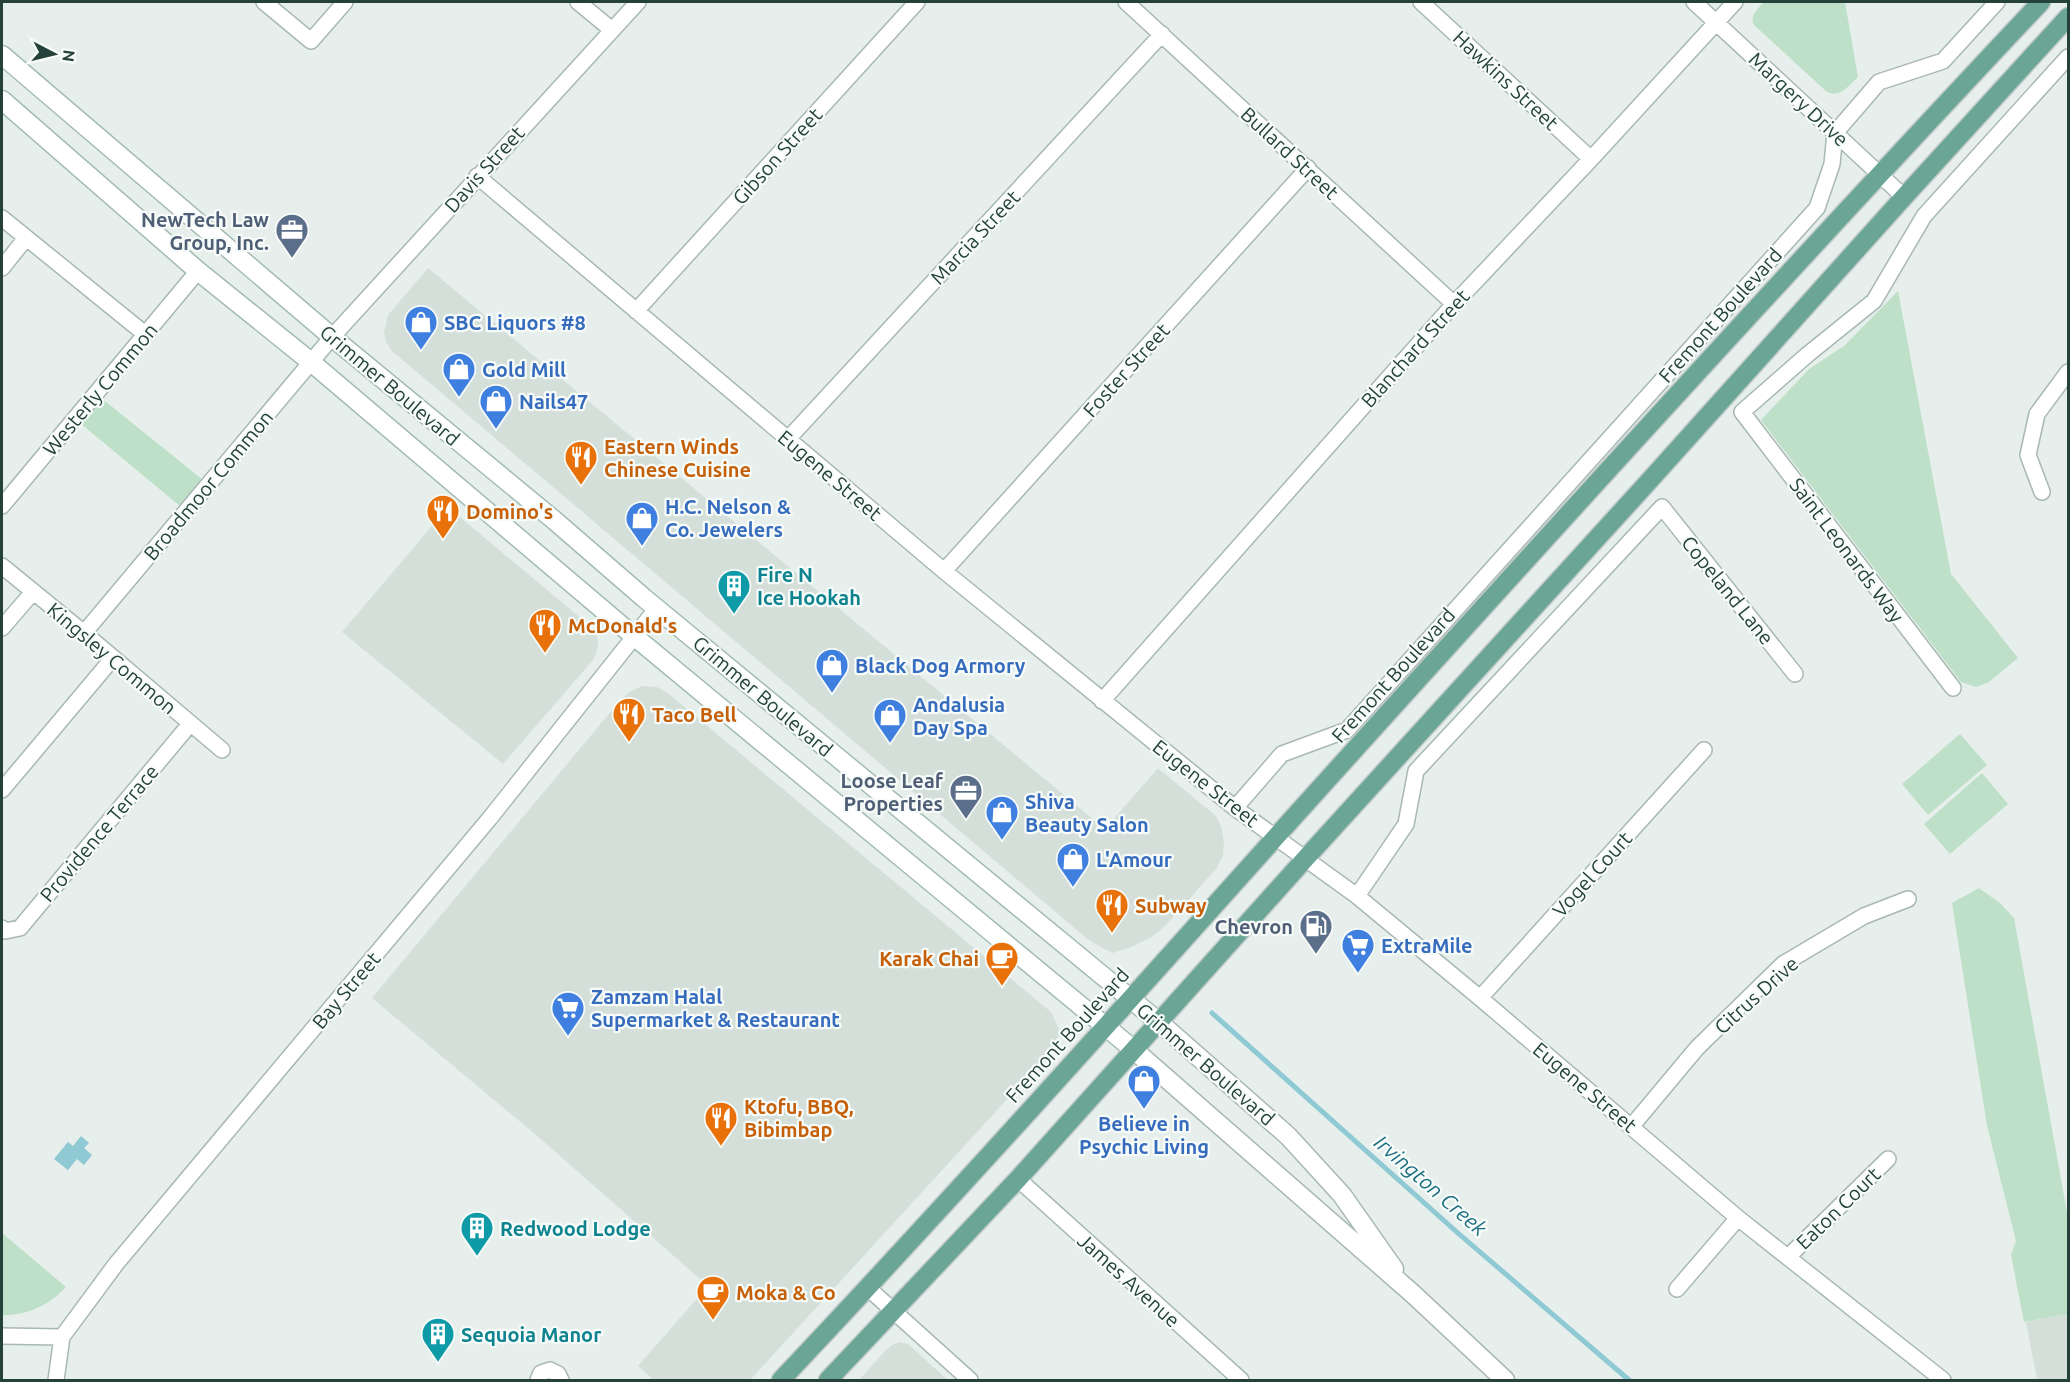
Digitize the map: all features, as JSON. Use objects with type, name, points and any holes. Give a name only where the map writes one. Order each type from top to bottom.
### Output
[{"type":"main road","name":"Fremont Boulevard","points":[[781,1380],[1132,999],[1276,837],[1879,174],[2041,2]]},
{"type":"main road","points":[[828,1380],[1018,1179],[1160,1023],[1305,859],[2068,17]]},
{"type":"main road","name":"Grimmer Boulevard","points":[[2,55],[332,337],[1160,1023],[1288,1136],[1342,1195],[1413,1294]]},
{"type":"main road","name":"Grimmer Boulevard","points":[[2,100],[198,271],[311,362],[635,637],[1106,1026],[1413,1294],[1505,1380]]},
{"type":"street","points":[[264,2],[311,41],[345,2]]},
{"type":"street","points":[[578,2],[612,30]]},
{"type":"street","name":"Davis Street","points":[[332,337],[638,2]]},
{"type":"street","name":"Gibson Street","points":[[636,311],[917,2]]},
{"type":"street","name":"Bullard Street","points":[[1126,2],[1454,304]]},
{"type":"street","name":"Hawkins Street","points":[[1421,2],[1591,159]]},
{"type":"street","name":"Margery Drive","points":[[1694,2],[1904,197]]},
{"type":"street","name":"Blanchard Street","points":[[1102,701],[1454,304],[1735,2]]},
{"type":"street","points":[[1835,133],[1879,82],[1943,62],[1997,2]]},
{"type":"street","name":"Marcia Street","points":[[788,439],[1162,34]]},
{"type":"street","name":"Saint Leonards Way","points":[[1953,688],[1742,412],[1874,301],[1924,216],[2068,57]]},
{"type":"street","name":"Fremont Boulevard","points":[[1235,808],[1282,754],[1347,730],[1817,208],[1832,164],[1835,133]]},
{"type":"street","name":"Foster Street","points":[[944,571],[1308,168]]},
{"type":"street","name":"Eugene Street","points":[[477,176],[944,571],[1102,701],[1235,808],[1356,896],[1480,998],[1738,1218],[1943,1380]]},
{"type":"street","points":[[2,218],[145,334]]},
{"type":"street","points":[[2,268],[26,238]]},
{"type":"street","name":"Westerly Common","points":[[2,507],[198,271]]},
{"type":"street","name":"Broadmoor Common","points":[[84,633],[332,337]]},
{"type":"street","points":[[2042,492],[2028,455],[2037,414],[2068,372]]},
{"type":"street","name":"Copeland Lane","points":[[1356,896],[1406,824],[1416,771],[1662,507],[1795,674]]},
{"type":"street","name":"Kingsley Common","points":[[2,566],[222,750]]},
{"type":"street","points":[[2,628],[33,592]]},
{"type":"street","name":"Bay Street","points":[[56,1380],[62,1337],[116,1264],[490,818],[657,608]]},
{"type":"street","points":[[2,789],[112,658]]},
{"type":"street","name":"Providence Terrace","points":[[2,928],[5,931],[20,928],[190,724]]},
{"type":"street","name":"Vogel Court","points":[[1480,998],[1704,750]]},
{"type":"street","name":"Citrus Drive","points":[[1631,1126],[1697,1048],[1784,964],[1864,916],[1908,899]]},
{"type":"street","name":"Eaton Court","points":[[1788,1257],[1888,1159]]},
{"type":"street","name":"James Avenue","points":[[1018,1179],[1241,1380]]},
{"type":"street","points":[[1677,1288],[1738,1218]]},
{"type":"street","points":[[868,1288],[970,1380]]},
{"type":"street","points":[[2,1336],[62,1337]]},
{"type":"street","points":[[538,1380],[541,1373],[549,1370],[558,1374],[561,1380]]},
{"type":"shaded area","points":[[428,268],[1105,829],[1158,768],[1216,816],[1222,829],[1224,843],[1223,856],[1216,869],[1165,926],[1152,937],[1112,953],[1090,941],[392,351],[386,342],[384,333],[388,315]]},
{"type":"shaded area","points":[[448,507],[589,625],[598,641],[593,660],[503,764],[342,632]]},
{"type":"shaded area","points":[[642,686],[657,687],[669,694],[1051,1012],[1059,1029],[1054,1048],[750,1380],[654,1380],[638,1366],[708,1286],[535,1134],[372,998],[618,703],[629,692]]},
{"type":"shaded area","points":[[2068,1314],[2068,1380],[2037,1380],[2026,1322]]},
{"type":"shaded area","points":[[899,1342],[908,1344],[948,1380],[859,1380],[885,1351]]},
{"type":"green space","points":[[1764,2],[1845,2],[1858,77],[1840,92],[1827,92],[1754,25],[1753,15]]},
{"type":"green space","points":[[1898,291],[1951,574],[2018,658],[1989,682],[1976,687],[1961,682],[1761,420],[1809,369],[1844,346]]},
{"type":"green space","points":[[95,393],[208,484],[186,511],[74,418]]},
{"type":"green space","points":[[1960,734],[1987,765],[1928,815],[1902,784]]},
{"type":"green space","points":[[1982,773],[2008,804],[1950,854],[1924,824]]},
{"type":"green space","points":[[1979,888],[2000,903],[2014,918],[2068,1218],[2068,1314],[2024,1322],[2011,1255],[2016,1241],[1987,1126],[1952,903]]},
{"type":"green space","points":[[2,1233],[66,1287],[37,1308],[20,1314],[2,1315]]},
{"type":"water","points":[[81,1136],[89,1143],[84,1148],[92,1155],[84,1165],[77,1159],[68,1170],[54,1159],[68,1142],[73,1146]]},
{"type":"waterway","name":"Irvington Creek","points":[[1212,1013],[1459,1234],[1629,1380]]},
{"type":"place","name":"NewTech Law Group, Inc.","points":[[292,259]]},
{"type":"place","name":"SBC Liquors #8","points":[[421,351]]},
{"type":"place","name":"Gold Mill","points":[[459,398]]},
{"type":"place","name":"Nails47","points":[[496,430]]},
{"type":"place","name":"Eastern Winds Chinese Cuisine","points":[[581,486]]},
{"type":"place","name":"Domino's","points":[[443,540]]},
{"type":"place","name":"H.C. Nelson & Co. Jewelers","points":[[642,547]]},
{"type":"place","name":"Fire N Ice Hookah","points":[[734,615]]},
{"type":"place","name":"McDonald's","points":[[545,654]]},
{"type":"place","name":"Black Dog Armory","points":[[832,694]]},
{"type":"place","name":"Taco Bell","points":[[629,743]]},
{"type":"place","name":"Andalusia Day Spa","points":[[890,744]]},
{"type":"place","name":"Loose Leaf Properties","points":[[966,820]]},
{"type":"place","name":"Shiva Beauty Salon","points":[[1002,841]]},
{"type":"place","name":"L'Amour","points":[[1073,888]]},
{"type":"place","name":"Subway","points":[[1112,934]]},
{"type":"place","name":"Chevron","points":[[1316,955]]},
{"type":"place","name":"ExtraMile","points":[[1358,974]]},
{"type":"place","name":"Karak Chai","points":[[1002,987]]},
{"type":"place","name":"Zamzam Halal Supermarket & Restaurant","points":[[568,1037]]},
{"type":"place","name":"Believe in Psychic Living","points":[[1144,1110]]},
{"type":"place","name":"Ktofu, BBQ, Bibimbap","points":[[721,1147]]},
{"type":"place","name":"Redwood Lodge","points":[[477,1257]]},
{"type":"place","name":"Moka & Co","points":[[713,1321]]},
{"type":"place","name":"Sequoia Manor","points":[[438,1363]]}]
